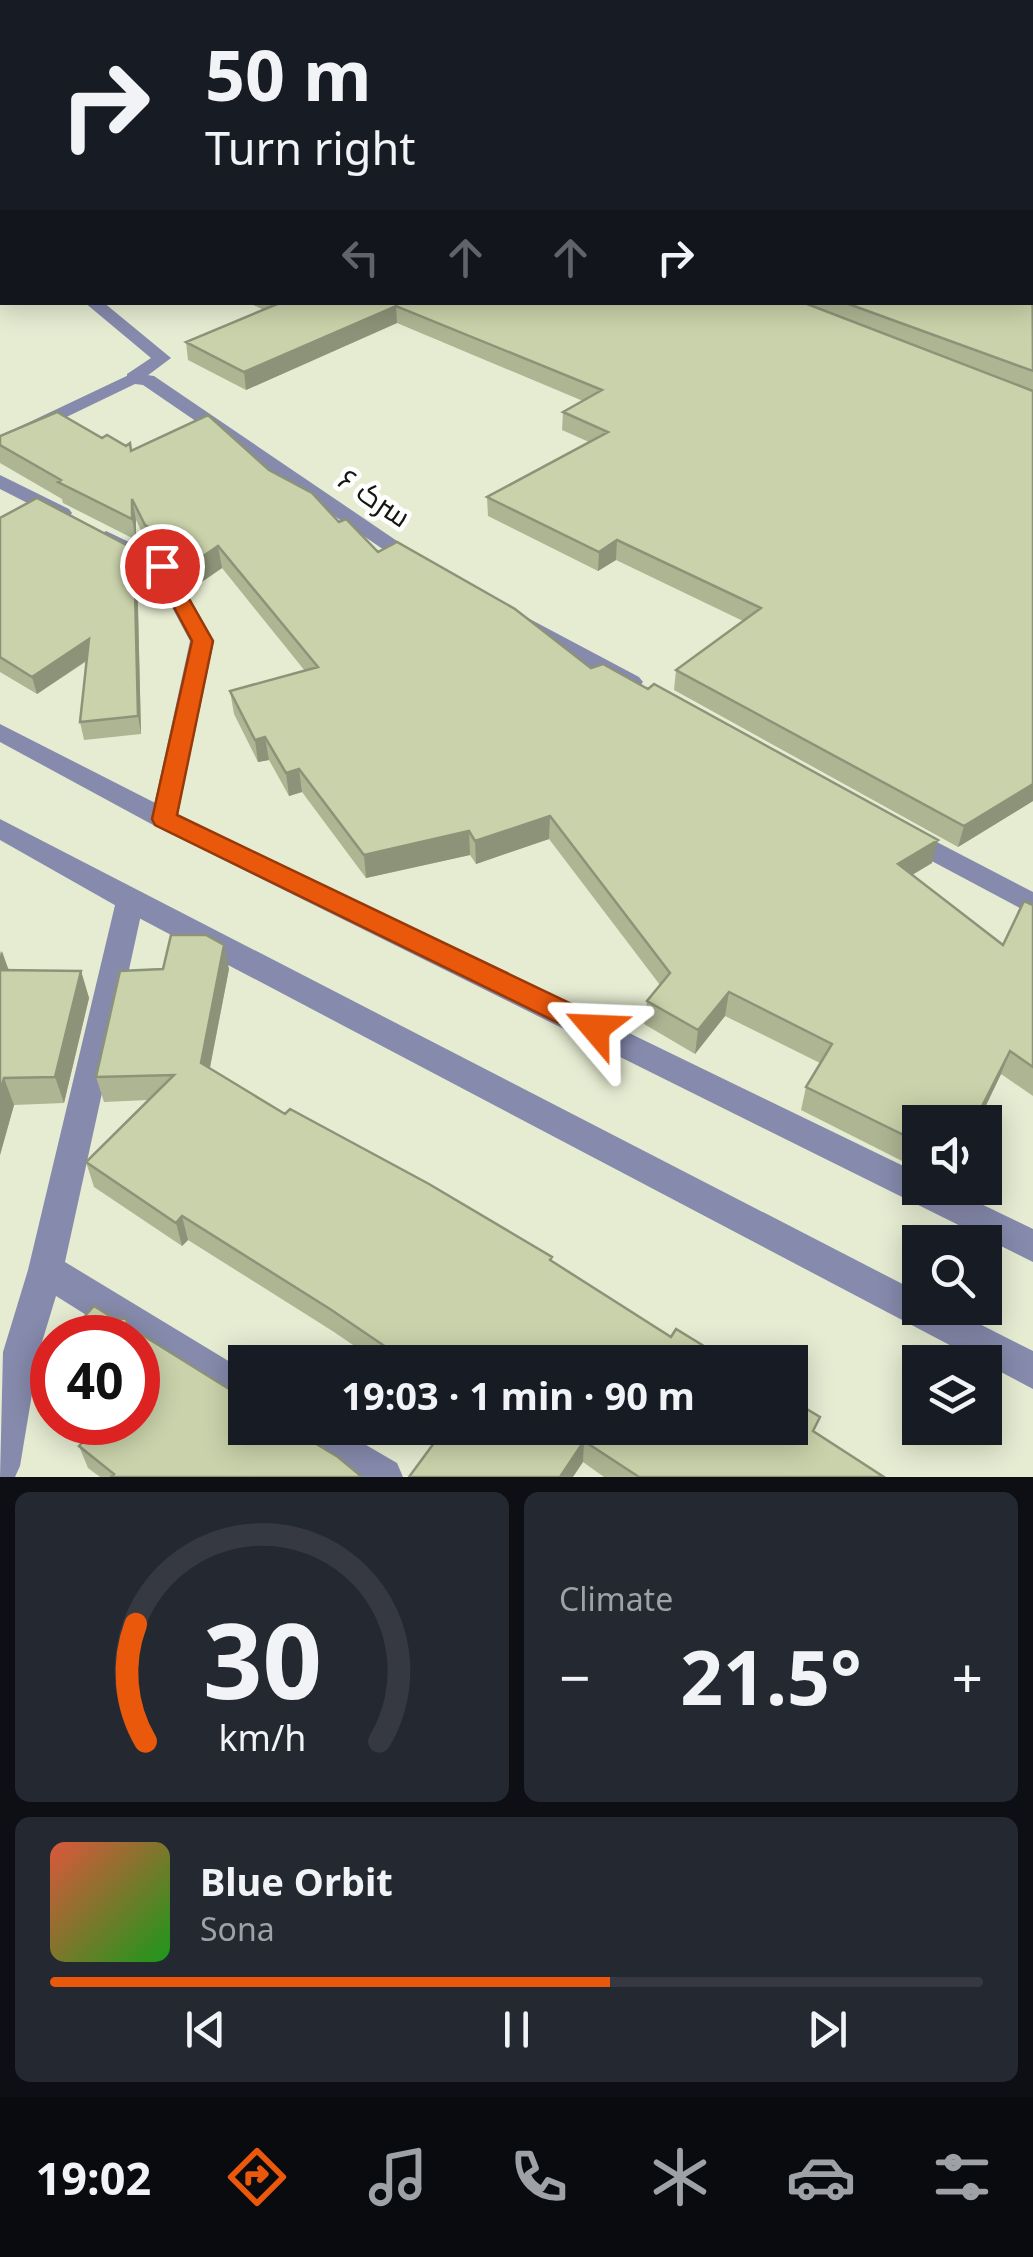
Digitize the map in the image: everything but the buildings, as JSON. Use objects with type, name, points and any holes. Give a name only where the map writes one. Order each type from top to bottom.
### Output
[{"type":"street","points":[[0,443],[133,378],[162,358],[96,305]]},
{"type":"street","name":"سرک ۶","points":[[133,378],[148,380],[440,576]]},
{"type":"street","points":[[0,481],[162,566],[202,641],[164,819]]},
{"type":"street","points":[[510,615],[650,692]]},
{"type":"street","points":[[0,732],[164,819],[1033,1246]]},
{"type":"street","points":[[876,818],[1033,906]]},
{"type":"street","points":[[0,828],[130,901],[1033,1371]]},
{"type":"street","points":[[0,1466],[10,1350],[46,1270],[130,901]]},
{"type":"street","points":[[46,1270],[228,1382]]},
{"type":"street","points":[[330,1445],[383,1477]]},
{"type":"route","points":[[162,566],[202,641],[164,819],[595,1028]]}]
